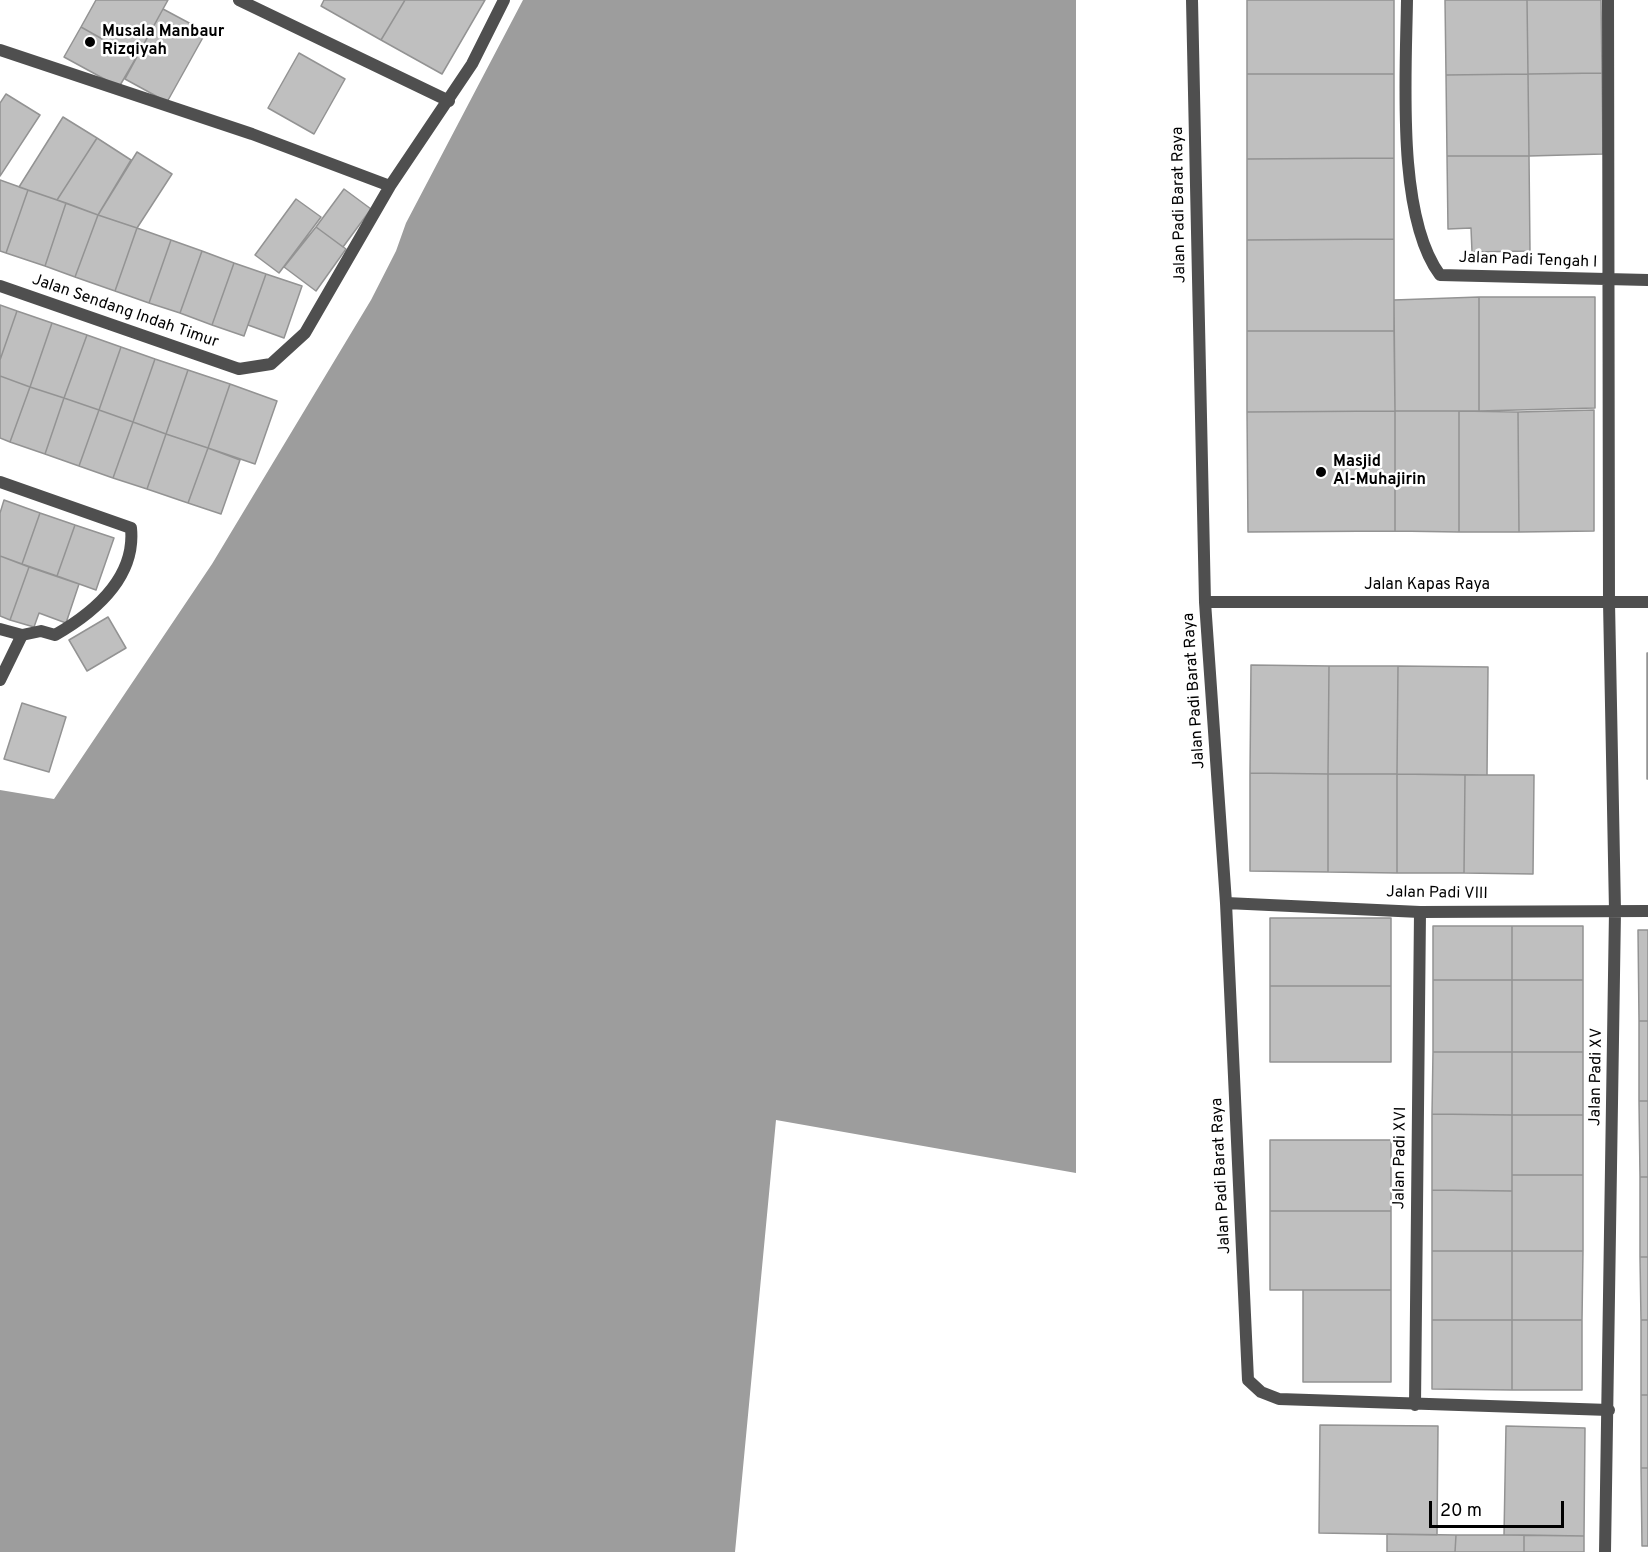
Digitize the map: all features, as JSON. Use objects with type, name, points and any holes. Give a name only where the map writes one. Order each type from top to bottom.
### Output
[{"type":"street","points":[[239,0],[449,101]]},
{"type":"street","points":[[0,50],[252,134],[390,186],[472,64],[504,0]]},
{"type":"street","name":"Jalan Padi Barat Raya","points":[[1192,0],[1206,602],[1226,903],[1248,1380],[1261,1392],[1279,1399],[1415,1406]]},
{"type":"street","name":"Jalan Padi Tengah I","points":[[1407,0],[1406,138],[1417,219],[1427,258],[1440,275],[1609,280]]},
{"type":"street","name":"Jalan Padi Tengah I","points":[[1608,0],[1609,602]]},
{"type":"street","name":"Jalan Sendang Indah Timur","points":[[0,286],[239,369],[271,364],[304,333],[390,186]]},
{"type":"street","points":[[1609,280],[1648,280]]},
{"type":"street","points":[[0,482],[131,528],[131,557],[106,599],[84,619],[55,634],[41,631],[22,635],[0,629]]},
{"type":"street","name":"Jalan Kapas Raya","points":[[1206,602],[1648,602]]},
{"type":"street","name":"Jalan Padi XV","points":[[1605,1552],[1615,911],[1609,602]]},
{"type":"street","points":[[0,680],[22,635]]},
{"type":"street","name":"Jalan Padi VIII","points":[[1226,903],[1420,912],[1648,911]]},
{"type":"street","name":"Jalan Padi XVI","points":[[1415,1406],[1420,912]]},
{"type":"street","points":[[1415,1406],[1609,1410]]},
{"type":"shaded area","points":[[523,0],[1076,0],[1076,1173],[776,1120],[735,1552],[0,1552],[0,790],[54,799],[212,564],[371,300],[396,251],[406,223]]},
{"type":"building","points":[[96,0],[168,0],[136,58],[81,27]]},
{"type":"building","points":[[324,0],[405,0],[381,40],[321,6]]},
{"type":"building","points":[[405,0],[485,0],[442,74],[381,40]]},
{"type":"building","points":[[1247,0],[1394,0],[1394,74],[1247,74]]},
{"type":"building","points":[[1445,0],[1527,0],[1528,74],[1446,75]]},
{"type":"building","points":[[1527,0],[1601,0],[1602,73],[1528,74]]},
{"type":"building","points":[[163,9],[206,32],[167,102],[125,79]]},
{"type":"building","name":"Musala Manbaur Rizqiyah","points":[[81,27],[136,58],[119,87],[64,57]]},
{"type":"building","points":[[299,53],[345,79],[314,134],[268,108]]},
{"type":"building","points":[[1602,73],[1603,154],[1529,156],[1528,74]]},
{"type":"building","points":[[1247,74],[1394,74],[1394,158],[1247,159]]},
{"type":"building","points":[[1528,74],[1529,156],[1447,156],[1446,75]]},
{"type":"building","points":[[6,94],[40,115],[0,176],[0,103]]},
{"type":"building","points":[[63,117],[97,138],[57,200],[19,187]]},
{"type":"building","points":[[97,138],[131,160],[98,215],[57,200]]},
{"type":"building","points":[[137,152],[172,174],[137,228],[98,215]]},
{"type":"building","points":[[1447,156],[1529,156],[1530,251],[1472,252],[1471,228],[1448,229]]},
{"type":"building","points":[[1394,158],[1394,239],[1247,240],[1247,159]]},
{"type":"building","points":[[0,180],[28,190],[6,253],[0,251]]},
{"type":"building","points":[[344,189],[371,209],[343,247],[316,227]]},
{"type":"building","points":[[28,190],[66,203],[45,266],[6,253]]},
{"type":"building","points":[[296,199],[321,217],[279,273],[255,255]]},
{"type":"building","points":[[66,203],[98,215],[75,277],[45,266]]},
{"type":"building","points":[[98,215],[137,228],[115,291],[75,277]]},
{"type":"building","points":[[316,227],[346,249],[316,291],[284,267]]},
{"type":"building","points":[[137,228],[171,240],[149,303],[115,291]]},
{"type":"building","points":[[1394,239],[1394,331],[1247,331],[1247,240]]},
{"type":"building","points":[[171,240],[202,251],[180,313],[149,303]]},
{"type":"building","points":[[202,251],[234,263],[212,325],[180,313]]},
{"type":"building","points":[[234,263],[266,274],[244,336],[212,325]]},
{"type":"building","points":[[266,274],[302,286],[284,338],[248,325]]},
{"type":"building","points":[[1479,297],[1595,297],[1595,408],[1479,411]]},
{"type":"building","points":[[1479,297],[1479,411],[1395,411],[1394,300]]},
{"type":"building","points":[[0,305],[17,311],[0,360]]},
{"type":"building","points":[[17,311],[52,323],[30,387],[0,376],[0,360]]},
{"type":"building","points":[[52,323],[87,335],[64,398],[30,387]]},
{"type":"building","points":[[1247,331],[1394,331],[1395,411],[1247,412]]},
{"type":"building","points":[[87,335],[121,347],[99,410],[64,398]]},
{"type":"building","points":[[121,347],[155,359],[133,422],[99,410]]},
{"type":"building","points":[[155,359],[188,370],[166,434],[133,422]]},
{"type":"building","points":[[188,370],[230,384],[208,448],[166,434]]},
{"type":"building","points":[[0,376],[30,387],[10,442],[0,438]]},
{"type":"building","points":[[230,384],[277,401],[255,464],[208,448]]},
{"type":"building","points":[[30,387],[64,398],[45,454],[10,442]]},
{"type":"building","points":[[64,398],[99,410],[79,466],[45,454]]},
{"type":"building","points":[[99,410],[133,422],[113,478],[79,466]]},
{"type":"building","points":[[1594,410],[1594,531],[1519,532],[1518,412]]},
{"type":"building","points":[[1395,411],[1459,411],[1459,532],[1395,531]]},
{"type":"building","name":"Masjid Al-Muhajirin","points":[[1395,411],[1395,531],[1248,532],[1247,412]]},
{"type":"building","points":[[1459,411],[1518,412],[1519,532],[1459,532]]},
{"type":"building","points":[[133,422],[166,434],[147,489],[113,478]]},
{"type":"building","points":[[166,434],[208,448],[188,503],[147,489]]},
{"type":"building","points":[[208,448],[240,460],[221,514],[188,503]]},
{"type":"building","points":[[4,500],[40,513],[22,564],[0,556],[0,513]]},
{"type":"building","points":[[40,513],[75,525],[57,576],[22,564]]},
{"type":"building","points":[[75,525],[114,538],[96,590],[57,576]]},
{"type":"building","points":[[0,556],[29,567],[10,620],[0,616]]},
{"type":"building","points":[[29,567],[79,584],[66,623],[39,613],[34,627],[10,620]]},
{"type":"building","points":[[108,617],[126,648],[87,671],[69,640]]},
{"type":"building","points":[[1648,653],[1648,779],[1647,779]]},
{"type":"building","points":[[1251,665],[1329,666],[1328,774],[1250,773]]},
{"type":"building","points":[[1329,666],[1398,666],[1397,774],[1328,774]]},
{"type":"building","points":[[1398,666],[1488,667],[1487,775],[1397,774]]},
{"type":"building","points":[[22,703],[66,717],[49,772],[4,759]]},
{"type":"building","points":[[1250,773],[1328,774],[1328,872],[1250,871]]},
{"type":"building","points":[[1328,774],[1397,774],[1397,873],[1328,872]]},
{"type":"building","points":[[1397,774],[1465,775],[1464,873],[1397,873]]},
{"type":"building","points":[[1465,775],[1534,775],[1533,874],[1464,873]]},
{"type":"building","points":[[1270,918],[1391,918],[1391,986],[1270,986]]},
{"type":"building","points":[[1433,926],[1512,926],[1512,980],[1433,980]]},
{"type":"building","points":[[1512,926],[1583,926],[1583,980],[1512,980]]},
{"type":"building","points":[[1638,930],[1648,930],[1648,1021],[1639,1021]]},
{"type":"building","points":[[1433,980],[1512,980],[1512,1052],[1433,1052]]},
{"type":"building","points":[[1512,980],[1583,980],[1583,1052],[1512,1052]]},
{"type":"building","points":[[1270,986],[1391,986],[1391,1062],[1270,1062]]},
{"type":"building","points":[[1639,1021],[1648,1021],[1648,1101],[1639,1101]]},
{"type":"building","points":[[1433,1052],[1512,1052],[1512,1115],[1432,1114]]},
{"type":"building","points":[[1512,1052],[1583,1052],[1583,1115],[1512,1115]]},
{"type":"building","points":[[1639,1101],[1648,1101],[1648,1177],[1640,1177]]},
{"type":"building","points":[[1432,1114],[1512,1115],[1512,1191],[1432,1190]]},
{"type":"building","points":[[1512,1115],[1583,1115],[1583,1175],[1512,1175]]},
{"type":"building","points":[[1270,1140],[1391,1140],[1391,1211],[1270,1211]]},
{"type":"building","points":[[1512,1175],[1583,1175],[1583,1251],[1512,1251]]},
{"type":"building","points":[[1640,1177],[1648,1177],[1648,1257],[1640,1257]]},
{"type":"building","points":[[1432,1190],[1512,1191],[1512,1251],[1432,1251]]},
{"type":"building","points":[[1270,1211],[1391,1211],[1391,1290],[1270,1290]]},
{"type":"building","points":[[1432,1251],[1512,1251],[1512,1320],[1432,1320]]},
{"type":"building","points":[[1512,1251],[1583,1251],[1582,1320],[1512,1320]]},
{"type":"building","points":[[1640,1257],[1648,1257],[1648,1320],[1641,1320]]},
{"type":"building","points":[[1303,1290],[1391,1290],[1391,1382],[1303,1382]]},
{"type":"building","points":[[1432,1320],[1512,1320],[1512,1390],[1432,1389]]},
{"type":"building","points":[[1512,1320],[1582,1320],[1582,1390],[1512,1390]]},
{"type":"building","points":[[1641,1320],[1648,1320],[1648,1395],[1641,1395]]},
{"type":"building","points":[[1641,1395],[1648,1395],[1648,1468],[1641,1468]]},
{"type":"building","points":[[1320,1425],[1438,1426],[1437,1535],[1319,1533]]},
{"type":"building","points":[[1506,1426],[1585,1428],[1584,1536],[1504,1535]]},
{"type":"building","points":[[1641,1468],[1648,1468],[1648,1546],[1642,1546]]},
{"type":"building","points":[[1387,1534],[1456,1535],[1455,1552],[1387,1552]]},
{"type":"building","points":[[1456,1535],[1524,1535],[1524,1552],[1455,1552]]},
{"type":"building","points":[[1524,1535],[1584,1536],[1584,1552],[1524,1552]]},
{"type":"place","name":"Musala Manbaur Rizqiyah","points":[[90,42]]},
{"type":"place","name":"Masjid Al-Muhajirin","points":[[1321,472]]}]
